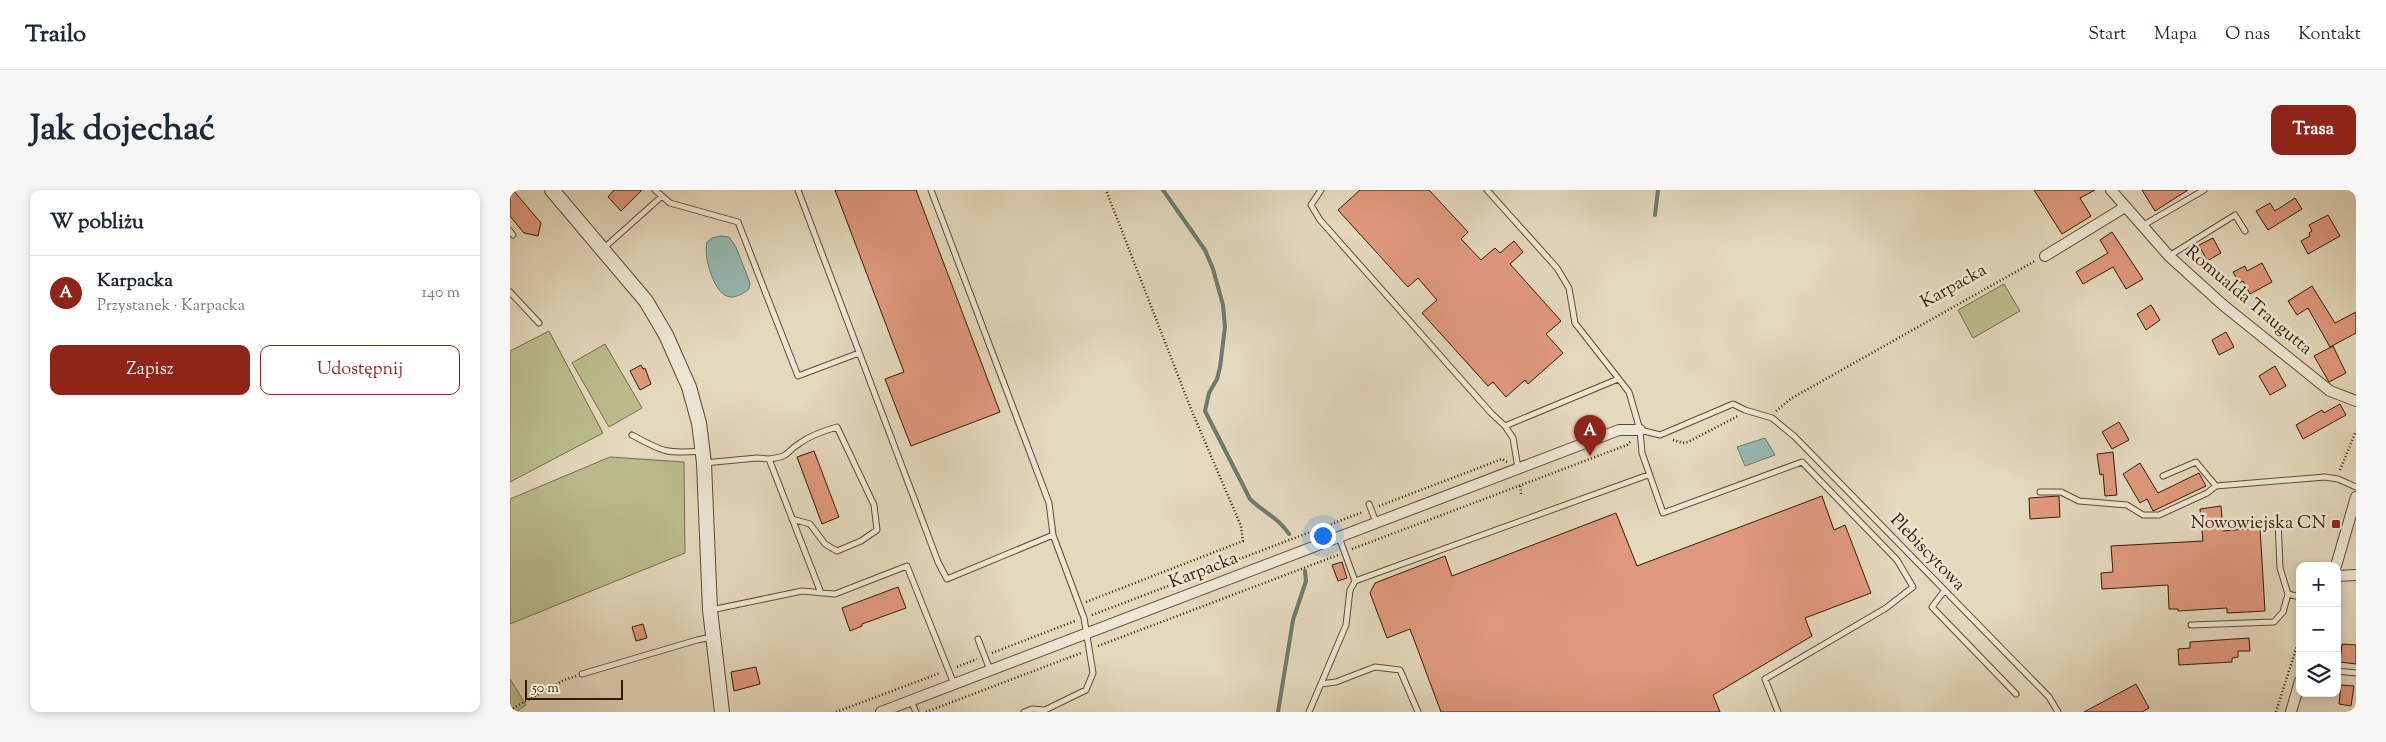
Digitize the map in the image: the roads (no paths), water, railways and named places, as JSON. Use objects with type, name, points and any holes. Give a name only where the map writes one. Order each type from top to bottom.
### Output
[{"type":"street","points":[[552,190],[604,249],[640,294],[666,335],[682,367],[695,406],[703,457],[710,610],[722,712]]},
{"type":"street","name":"Romualda Traugutta","points":[[2111,190],[2170,256],[2222,305],[2330,391],[2356,401]]},
{"type":"street","points":[[2045,256],[2125,207]]},
{"type":"street","name":"Karpacka","points":[[881,712],[1619,430],[1640,430]]},
{"type":"street","points":[[2337,562],[2356,497]]},
{"type":"street","points":[[2341,576],[2356,575]]},
{"type":"street","points":[[2291,712],[2296,695]]},
{"type":"lane","points":[[655,190],[670,203],[738,222],[798,376],[860,353]]},
{"type":"lane","points":[[798,190],[938,562],[947,579],[1053,535]]},
{"type":"lane","points":[[931,190],[1049,502],[1053,535],[1084,618],[1093,673],[1086,690],[1045,710],[1032,709],[1024,712]]},
{"type":"lane","points":[[1321,190],[1311,205],[1320,220],[1491,413],[1505,426],[1513,438],[1518,469]]},
{"type":"lane","points":[[1487,190],[1557,268],[1569,288],[1575,323],[1631,398],[1640,430],[1642,452],[1648,475],[1664,513],[1802,462],[1897,560],[1913,586],[1886,608],[1765,679],[1778,712]]},
{"type":"lane","points":[[2142,226],[2204,190]]},
{"type":"lane","points":[[604,249],[661,197]]},
{"type":"lane","points":[[2170,256],[2235,215],[2245,231]]},
{"type":"lane","points":[[510,292],[539,323]]},
{"type":"lane","points":[[1505,426],[1618,379]]},
{"type":"lane","name":"Karpacka","points":[[1640,430],[1660,435],[1733,404],[1745,410],[1772,418]]},
{"type":"lane","name":"Plebiscytowa","points":[[1772,418],[1794,436],[2049,697],[2058,712]]},
{"type":"lane","points":[[632,435],[661,451],[703,457],[769,459],[785,457],[798,444],[816,433],[837,427],[874,505],[877,530],[861,541],[837,550],[825,544],[810,524],[792,519]]},
{"type":"lane","points":[[769,459],[821,592]]},
{"type":"lane","points":[[2163,476],[2196,462],[2216,486]]},
{"type":"lane","points":[[1309,712],[1346,625],[1350,590],[1356,581],[1648,475]]},
{"type":"lane","points":[[2040,492],[2061,492],[2079,501],[2127,505],[2143,515],[2159,515],[2207,493],[2216,486],[2325,477],[2338,479],[2356,487]]},
{"type":"lane","points":[[1370,506],[1376,523]]},
{"type":"lane","points":[[2191,625],[2274,622],[2284,612],[2288,594],[2280,568],[2278,519]]},
{"type":"lane","points":[[1339,537],[1356,581]]},
{"type":"lane","points":[[710,610],[802,591],[835,594],[907,566],[954,684]]},
{"type":"lane","points":[[1944,591],[1932,608],[2016,694]]},
{"type":"lane","points":[[2288,594],[2296,596]]},
{"type":"lane","points":[[582,674],[713,637]]},
{"type":"lane","points":[[978,640],[990,670]]},
{"type":"lane","points":[[1321,684],[1336,682],[1375,667],[1400,670],[1418,712]]},
{"type":"lane","points":[[2341,671],[2356,673]]},
{"type":"lane","points":[[910,701],[916,712]]},
{"type":"water","points":[[729,237],[736,247],[750,283],[749,289],[736,296],[725,295],[720,290],[708,265],[707,242],[712,238]]},
{"type":"water","points":[[1765,438],[1775,455],[1745,466],[1737,447]]},
{"type":"waterway","points":[[1163,190],[1205,250],[1213,269],[1223,305],[1225,327],[1220,367],[1217,379],[1209,393],[1205,411],[1250,499],[1276,519],[1289,534]]},
{"type":"waterway","points":[[1655,215],[1658,190]]},
{"type":"waterway","points":[[1278,712],[1293,620],[1306,581],[1305,571]]},
{"type":"place","name":"Karpacka","points":[[1590,456]]},
{"type":"place","name":"Nowowiejska CN","points":[[2336,524]]}]
